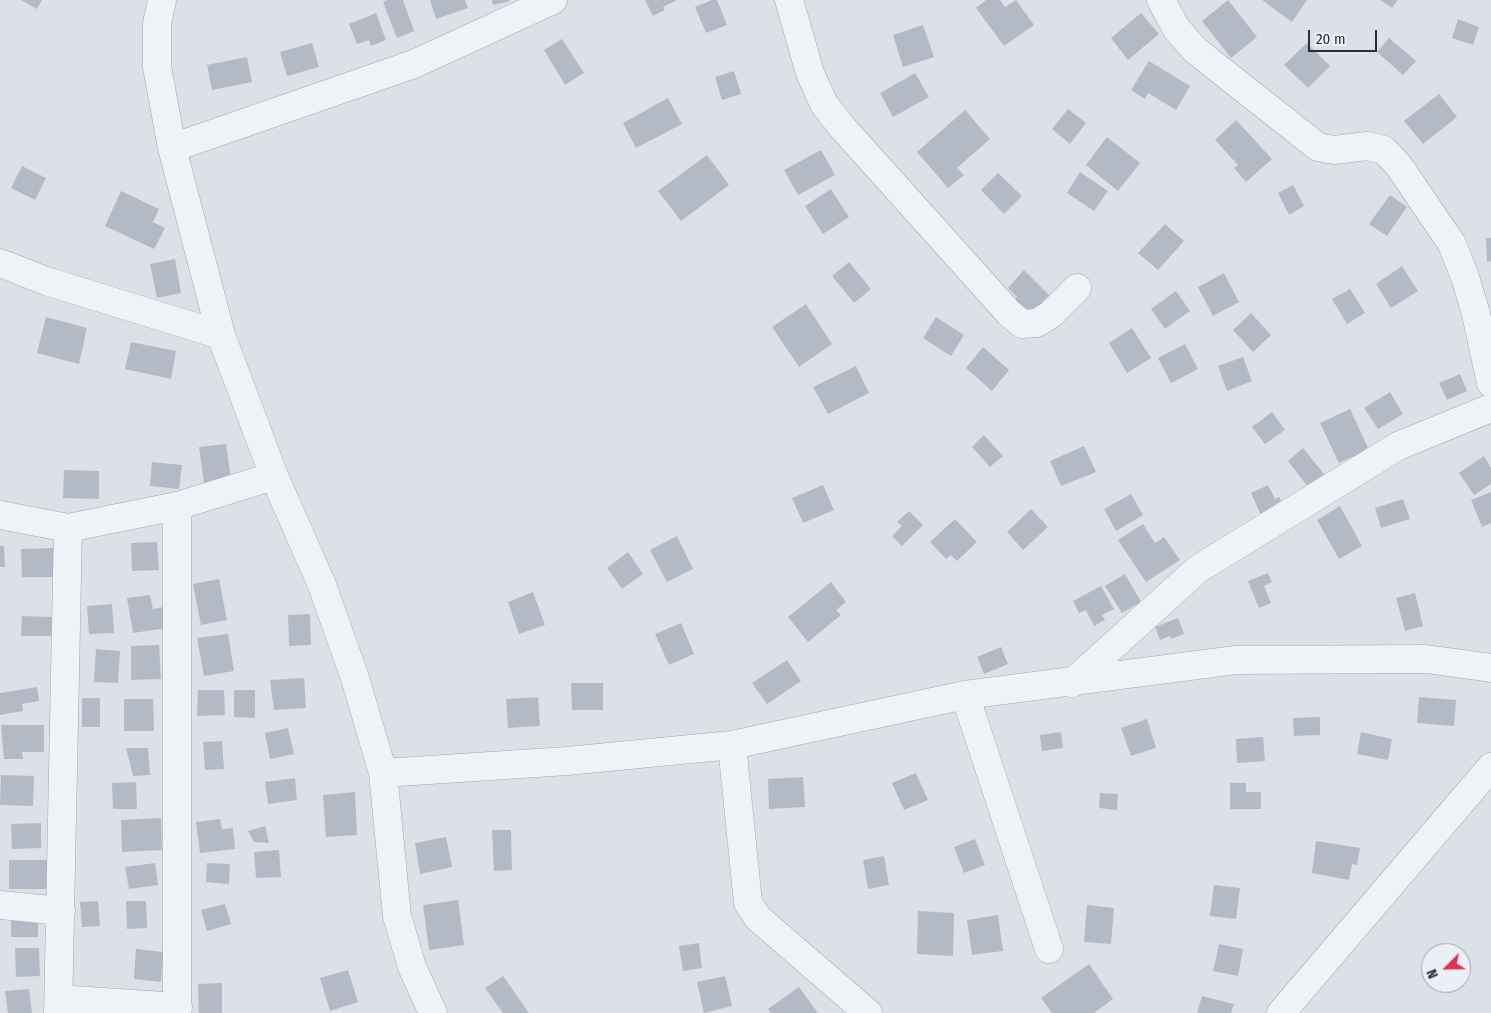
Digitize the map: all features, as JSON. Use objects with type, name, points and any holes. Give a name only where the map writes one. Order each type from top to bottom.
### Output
[{"type":"street","points":[[162,0],[157,24],[157,67],[172,148],[221,335],[274,476],[322,585],[355,678],[384,773],[397,916],[412,967],[433,1013]]},
{"type":"street","points":[[172,148],[414,64],[553,0]]},
{"type":"street","points":[[789,0],[810,73],[824,104],[842,127],[1009,313],[1022,324],[1037,323],[1051,314],[1077,288]]},
{"type":"street","points":[[1160,0],[1176,28],[1195,50],[1318,147],[1334,150],[1368,146],[1384,150],[1399,166],[1452,244],[1465,277],[1476,314],[1491,383]]},
{"type":"street","points":[[0,263],[46,281],[221,335]]},
{"type":"street","points":[[1072,683],[1198,568],[1398,446],[1491,408]]},
{"type":"street","points":[[0,514],[68,528],[177,506],[274,476]]},
{"type":"street","points":[[68,528],[59,1006],[178,1010],[177,506]]},
{"type":"street","points":[[384,773],[567,761],[732,745],[965,694],[1072,683],[1236,660],[1426,659],[1491,668]]},
{"type":"street","points":[[965,694],[1050,949]]},
{"type":"street","points":[[732,745],[748,902],[758,918],[868,1013]]},
{"type":"street","points":[[1281,1013],[1491,767]]},
{"type":"street","points":[[0,905],[61,910]]},
{"type":"building","points":[[21,0],[42,0],[37,9]]},
{"type":"building","points":[[403,0],[414,31],[397,38],[383,2]]},
{"type":"building","points":[[430,0],[465,0],[468,8],[436,19]]},
{"type":"building","points":[[492,0],[510,0],[510,1],[493,5]]},
{"type":"building","points":[[645,0],[677,0],[663,7],[665,10],[653,16]]},
{"type":"building","points":[[712,0],[717,0],[727,25],[706,33],[695,7]]},
{"type":"building","points":[[986,0],[1000,0],[1005,7],[1016,0],[1034,25],[1004,46],[976,8]]},
{"type":"building","points":[[1228,0],[1257,37],[1231,58],[1202,21]]},
{"type":"building","points":[[1262,0],[1307,0],[1292,22]]},
{"type":"building","points":[[1380,0],[1398,0],[1392,8]]},
{"type":"building","points":[[376,13],[386,40],[371,46],[369,40],[357,44],[349,24]]},
{"type":"building","points":[[1141,13],[1159,34],[1128,60],[1111,38]]},
{"type":"building","points":[[1458,19],[1479,27],[1473,45],[1452,38]]},
{"type":"building","points":[[923,25],[934,57],[903,67],[893,35]]},
{"type":"building","points":[[1389,38],[1416,61],[1403,75],[1377,52]]},
{"type":"building","points":[[562,39],[584,73],[565,85],[544,50]]},
{"type":"building","points":[[312,43],[319,67],[287,76],[280,52]]},
{"type":"building","points":[[1307,43],[1330,66],[1308,88],[1284,65]]},
{"type":"building","points":[[247,57],[252,82],[212,90],[207,65]]},
{"type":"building","points":[[1149,61],[1190,86],[1176,110],[1148,93],[1145,99],[1131,90]]},
{"type":"building","points":[[734,71],[741,94],[722,100],[715,77]]},
{"type":"building","points":[[915,73],[929,97],[893,117],[880,93]]},
{"type":"building","points":[[1439,94],[1457,117],[1423,144],[1404,121]]},
{"type":"building","points":[[668,98],[682,124],[636,148],[623,123]]},
{"type":"building","points":[[1068,109],[1086,123],[1070,144],[1052,129]]},
{"type":"building","points":[[965,110],[990,139],[957,168],[964,175],[948,188],[917,152]]},
{"type":"building","points":[[1236,120],[1272,159],[1246,182],[1234,168],[1238,165],[1215,140]]},
{"type":"building","points":[[1107,137],[1140,163],[1118,191],[1086,165]]},
{"type":"building","points":[[821,150],[835,175],[798,195],[784,170]]},
{"type":"building","points":[[707,155],[729,185],[681,221],[658,191]]},
{"type":"building","points":[[22,166],[46,178],[35,200],[11,188]]},
{"type":"building","points":[[1080,172],[1108,191],[1094,211],[1067,193]]},
{"type":"building","points":[[998,173],[1022,196],[1004,214],[981,190]]},
{"type":"building","points":[[1293,185],[1304,206],[1289,215],[1278,193]]},
{"type":"building","points":[[831,189],[849,217],[823,234],[805,206]]},
{"type":"building","points":[[121,191],[159,209],[153,222],[165,228],[154,249],[105,226]]},
{"type":"building","points":[[1390,195],[1407,207],[1387,236],[1369,224]]},
{"type":"building","points":[[1165,224],[1184,241],[1158,270],[1138,253]]},
{"type":"building","points":[[1486,238],[1491,238],[1491,261],[1487,262]]},
{"type":"building","points":[[175,259],[181,293],[157,298],[150,264]]},
{"type":"building","points":[[849,262],[871,289],[854,303],[832,276]]},
{"type":"building","points":[[1402,266],[1418,291],[1391,308],[1376,284]]},
{"type":"building","points":[[1024,270],[1049,295],[1026,319],[1010,304],[1017,297],[1008,288]]},
{"type":"building","points":[[1224,273],[1239,302],[1213,316],[1198,287]]},
{"type":"building","points":[[1350,289],[1365,313],[1347,324],[1332,299]]},
{"type":"building","points":[[1176,291],[1190,311],[1165,329],[1151,309]]},
{"type":"building","points":[[806,304],[832,344],[799,367],[772,327]]},
{"type":"building","points":[[1251,313],[1271,335],[1253,352],[1233,330]]},
{"type":"building","points":[[46,317],[87,328],[79,364],[37,353]]},
{"type":"building","points":[[936,317],[964,335],[951,356],[923,338]]},
{"type":"building","points":[[1132,328],[1151,358],[1127,373],[1109,343]]},
{"type":"building","points":[[131,342],[176,351],[171,379],[125,369]]},
{"type":"building","points":[[1185,344],[1198,369],[1171,383],[1158,358]]},
{"type":"building","points":[[983,347],[1009,370],[992,391],[966,368]]},
{"type":"building","points":[[1243,357],[1252,381],[1227,391],[1218,366]]},
{"type":"building","points":[[856,366],[869,393],[828,414],[813,387]]},
{"type":"building","points":[[1460,374],[1467,391],[1447,400],[1439,383]]},
{"type":"building","points":[[1390,392],[1403,414],[1378,429],[1364,408]]},
{"type":"building","points":[[1350,409],[1368,448],[1360,453],[1362,458],[1354,462],[1351,457],[1339,463],[1320,423]]},
{"type":"building","points":[[1272,412],[1285,430],[1265,444],[1252,427]]},
{"type":"building","points":[[984,435],[1003,456],[990,467],[972,447]]},
{"type":"building","points":[[226,444],[231,479],[204,483],[199,447]]},
{"type":"building","points":[[1084,446],[1096,472],[1061,486],[1050,461]]},
{"type":"building","points":[[1303,448],[1324,474],[1308,487],[1288,461]]},
{"type":"building","points":[[1484,456],[1491,468],[1491,484],[1474,495],[1459,473]]},
{"type":"building","points":[[152,462],[182,465],[179,489],[150,486]]},
{"type":"building","points":[[64,470],[99,471],[99,499],[63,498]]},
{"type":"building","points":[[823,485],[834,510],[803,523],[792,498]]},
{"type":"building","points":[[1268,485],[1275,499],[1279,497],[1286,512],[1264,522],[1251,493]]},
{"type":"building","points":[[1491,492],[1491,523],[1482,527],[1471,500]]},
{"type":"building","points":[[1131,494],[1143,515],[1116,531],[1104,509]]},
{"type":"building","points":[[1403,499],[1410,519],[1381,528],[1375,508]]},
{"type":"building","points":[[1340,506],[1362,546],[1339,559],[1317,520]]},
{"type":"building","points":[[1031,509],[1048,527],[1023,550],[1007,532]]},
{"type":"building","points":[[909,511],[923,525],[902,546],[892,536],[902,526],[897,522]]},
{"type":"building","points":[[955,519],[977,542],[957,561],[951,555],[946,559],[930,542]]},
{"type":"building","points":[[1143,524],[1155,543],[1164,537],[1180,560],[1146,582],[1118,540]]},
{"type":"building","points":[[677,536],[693,569],[667,582],[650,550]]},
{"type":"building","points":[[157,542],[159,570],[132,571],[131,543]]},
{"type":"building","points":[[0,546],[4,546],[5,567],[0,567]]},
{"type":"building","points":[[54,548],[54,577],[22,577],[21,549]]},
{"type":"building","points":[[628,552],[643,574],[622,589],[607,568]]},
{"type":"building","points":[[1268,573],[1272,582],[1264,586],[1271,603],[1259,608],[1248,581]]},
{"type":"building","points":[[1125,574],[1141,602],[1122,613],[1105,586]]},
{"type":"building","points":[[219,579],[227,620],[201,625],[193,584]]},
{"type":"building","points":[[831,582],[846,602],[836,610],[841,615],[808,642],[788,617]]},
{"type":"building","points":[[1101,586],[1114,609],[1102,615],[1105,620],[1094,626],[1086,610],[1079,613],[1073,601]]},
{"type":"building","points":[[533,592],[545,625],[519,634],[508,602]]},
{"type":"building","points":[[1415,593],[1423,626],[1405,631],[1396,598]]},
{"type":"building","points":[[150,595],[153,609],[164,607],[167,628],[133,633],[127,598]]},
{"type":"building","points":[[112,604],[114,633],[89,634],[87,606]]},
{"type":"building","points":[[310,614],[311,645],[289,646],[288,615]]},
{"type":"building","points":[[22,616],[52,617],[51,636],[21,636]]},
{"type":"building","points":[[1178,618],[1184,634],[1171,639],[1170,636],[1160,640],[1155,627]]},
{"type":"building","points":[[681,623],[694,654],[669,665],[655,634]]},
{"type":"building","points":[[228,634],[234,671],[204,676],[197,638]]},
{"type":"building","points":[[159,645],[161,679],[131,680],[131,646]]},
{"type":"building","points":[[1001,647],[1008,664],[984,674],[977,657]]},
{"type":"building","points":[[96,649],[120,651],[118,683],[94,682]]},
{"type":"building","points":[[787,660],[801,681],[767,704],[752,683]]},
{"type":"building","points":[[304,678],[306,708],[274,710],[270,680]]},
{"type":"building","points":[[571,683],[603,683],[603,710],[572,710]]},
{"type":"building","points":[[37,687],[39,701],[22,704],[23,711],[0,715],[0,693]]},
{"type":"building","points":[[198,690],[224,690],[225,715],[197,716]]},
{"type":"building","points":[[234,690],[255,690],[255,718],[234,717]]},
{"type":"building","points":[[538,697],[540,726],[508,728],[506,699]]},
{"type":"building","points":[[1419,697],[1456,700],[1454,726],[1417,723]]},
{"type":"building","points":[[82,698],[100,698],[100,727],[82,727]]},
{"type":"building","points":[[124,699],[153,699],[154,731],[124,731]]},
{"type":"building","points":[[1320,717],[1320,735],[1294,736],[1293,718]]},
{"type":"building","points":[[1147,719],[1156,748],[1131,756],[1121,728]]},
{"type":"building","points":[[1,725],[44,725],[44,752],[22,752],[23,759],[4,759]]},
{"type":"building","points":[[288,728],[294,754],[270,759],[265,733]]},
{"type":"building","points":[[1061,732],[1063,748],[1042,751],[1040,735]]},
{"type":"building","points":[[1361,732],[1392,739],[1388,760],[1357,754]]},
{"type":"building","points":[[1263,737],[1265,761],[1237,763],[1236,739]]},
{"type":"building","points":[[222,741],[224,769],[205,770],[203,742]]},
{"type":"building","points":[[126,748],[148,748],[150,775],[133,776]]},
{"type":"building","points":[[916,773],[928,800],[904,810],[892,783]]},
{"type":"building","points":[[1,775],[34,776],[33,806],[0,805]]},
{"type":"building","points":[[803,777],[805,807],[769,809],[768,779]]},
{"type":"building","points":[[295,778],[297,800],[268,804],[265,782]]},
{"type":"building","points":[[136,782],[137,809],[113,809],[112,783]]},
{"type":"building","points":[[1230,783],[1246,783],[1246,792],[1261,792],[1261,809],[1230,809]]},
{"type":"building","points":[[355,792],[357,835],[326,837],[323,795]]},
{"type":"building","points":[[1100,793],[1118,794],[1117,810],[1099,808]]},
{"type":"building","points":[[161,818],[162,850],[122,852],[121,820]]},
{"type":"building","points":[[220,819],[222,829],[233,828],[235,849],[200,853],[196,822]]},
{"type":"building","points":[[41,823],[41,848],[12,849],[11,824]]},
{"type":"building","points":[[265,826],[269,843],[254,842],[248,831]]},
{"type":"building","points":[[492,830],[511,830],[512,870],[494,871]]},
{"type":"building","points":[[446,837],[452,867],[420,874],[415,843]]},
{"type":"building","points":[[975,839],[985,865],[964,873],[954,847]]},
{"type":"building","points":[[1316,841],[1360,848],[1357,865],[1352,864],[1349,880],[1312,873]]},
{"type":"building","points":[[279,850],[281,877],[256,878],[254,852]]},
{"type":"building","points":[[884,856],[889,885],[868,889],[863,860]]},
{"type":"building","points":[[9,860],[47,860],[47,889],[9,889]]},
{"type":"building","points":[[155,863],[158,885],[129,889],[125,867]]},
{"type":"building","points":[[207,863],[230,864],[229,884],[206,882]]},
{"type":"building","points":[[1214,885],[1240,888],[1236,919],[1210,916]]},
{"type":"building","points":[[458,900],[464,945],[429,950],[423,905]]},
{"type":"building","points":[[98,901],[100,926],[82,927],[80,902]]},
{"type":"building","points":[[126,901],[146,901],[147,928],[127,929]]},
{"type":"building","points":[[225,904],[231,924],[207,931],[201,910]]},
{"type":"building","points":[[1087,905],[1114,908],[1111,944],[1084,942]]},
{"type":"building","points":[[918,911],[954,913],[953,956],[917,954]]},
{"type":"building","points":[[998,915],[1003,951],[972,955],[967,920]]},
{"type":"building","points":[[11,918],[38,918],[38,937],[11,937]]},
{"type":"building","points":[[699,943],[702,968],[683,971],[679,946]]},
{"type":"building","points":[[1219,944],[1243,949],[1238,976],[1213,971]]},
{"type":"building","points":[[15,948],[39,948],[40,976],[16,977]]},
{"type":"building","points":[[136,949],[163,952],[161,982],[134,979]]},
{"type":"building","points":[[1089,964],[1113,999],[1094,1013],[1052,1013],[1041,998]]},
{"type":"building","points":[[348,970],[358,1002],[330,1011],[320,978]]},
{"type":"building","points":[[503,976],[529,1013],[503,1013],[485,988]]},
{"type":"building","points":[[725,976],[732,1006],[704,1013],[697,982]]},
{"type":"building","points":[[222,983],[222,1013],[199,1013],[198,984]]},
{"type":"building","points":[[799,987],[818,1013],[771,1013],[768,1009]]},
{"type":"building","points":[[29,989],[32,1013],[8,1013],[5,991]]},
{"type":"building","points":[[1202,996],[1234,1004],[1231,1013],[1197,1013]]}]
